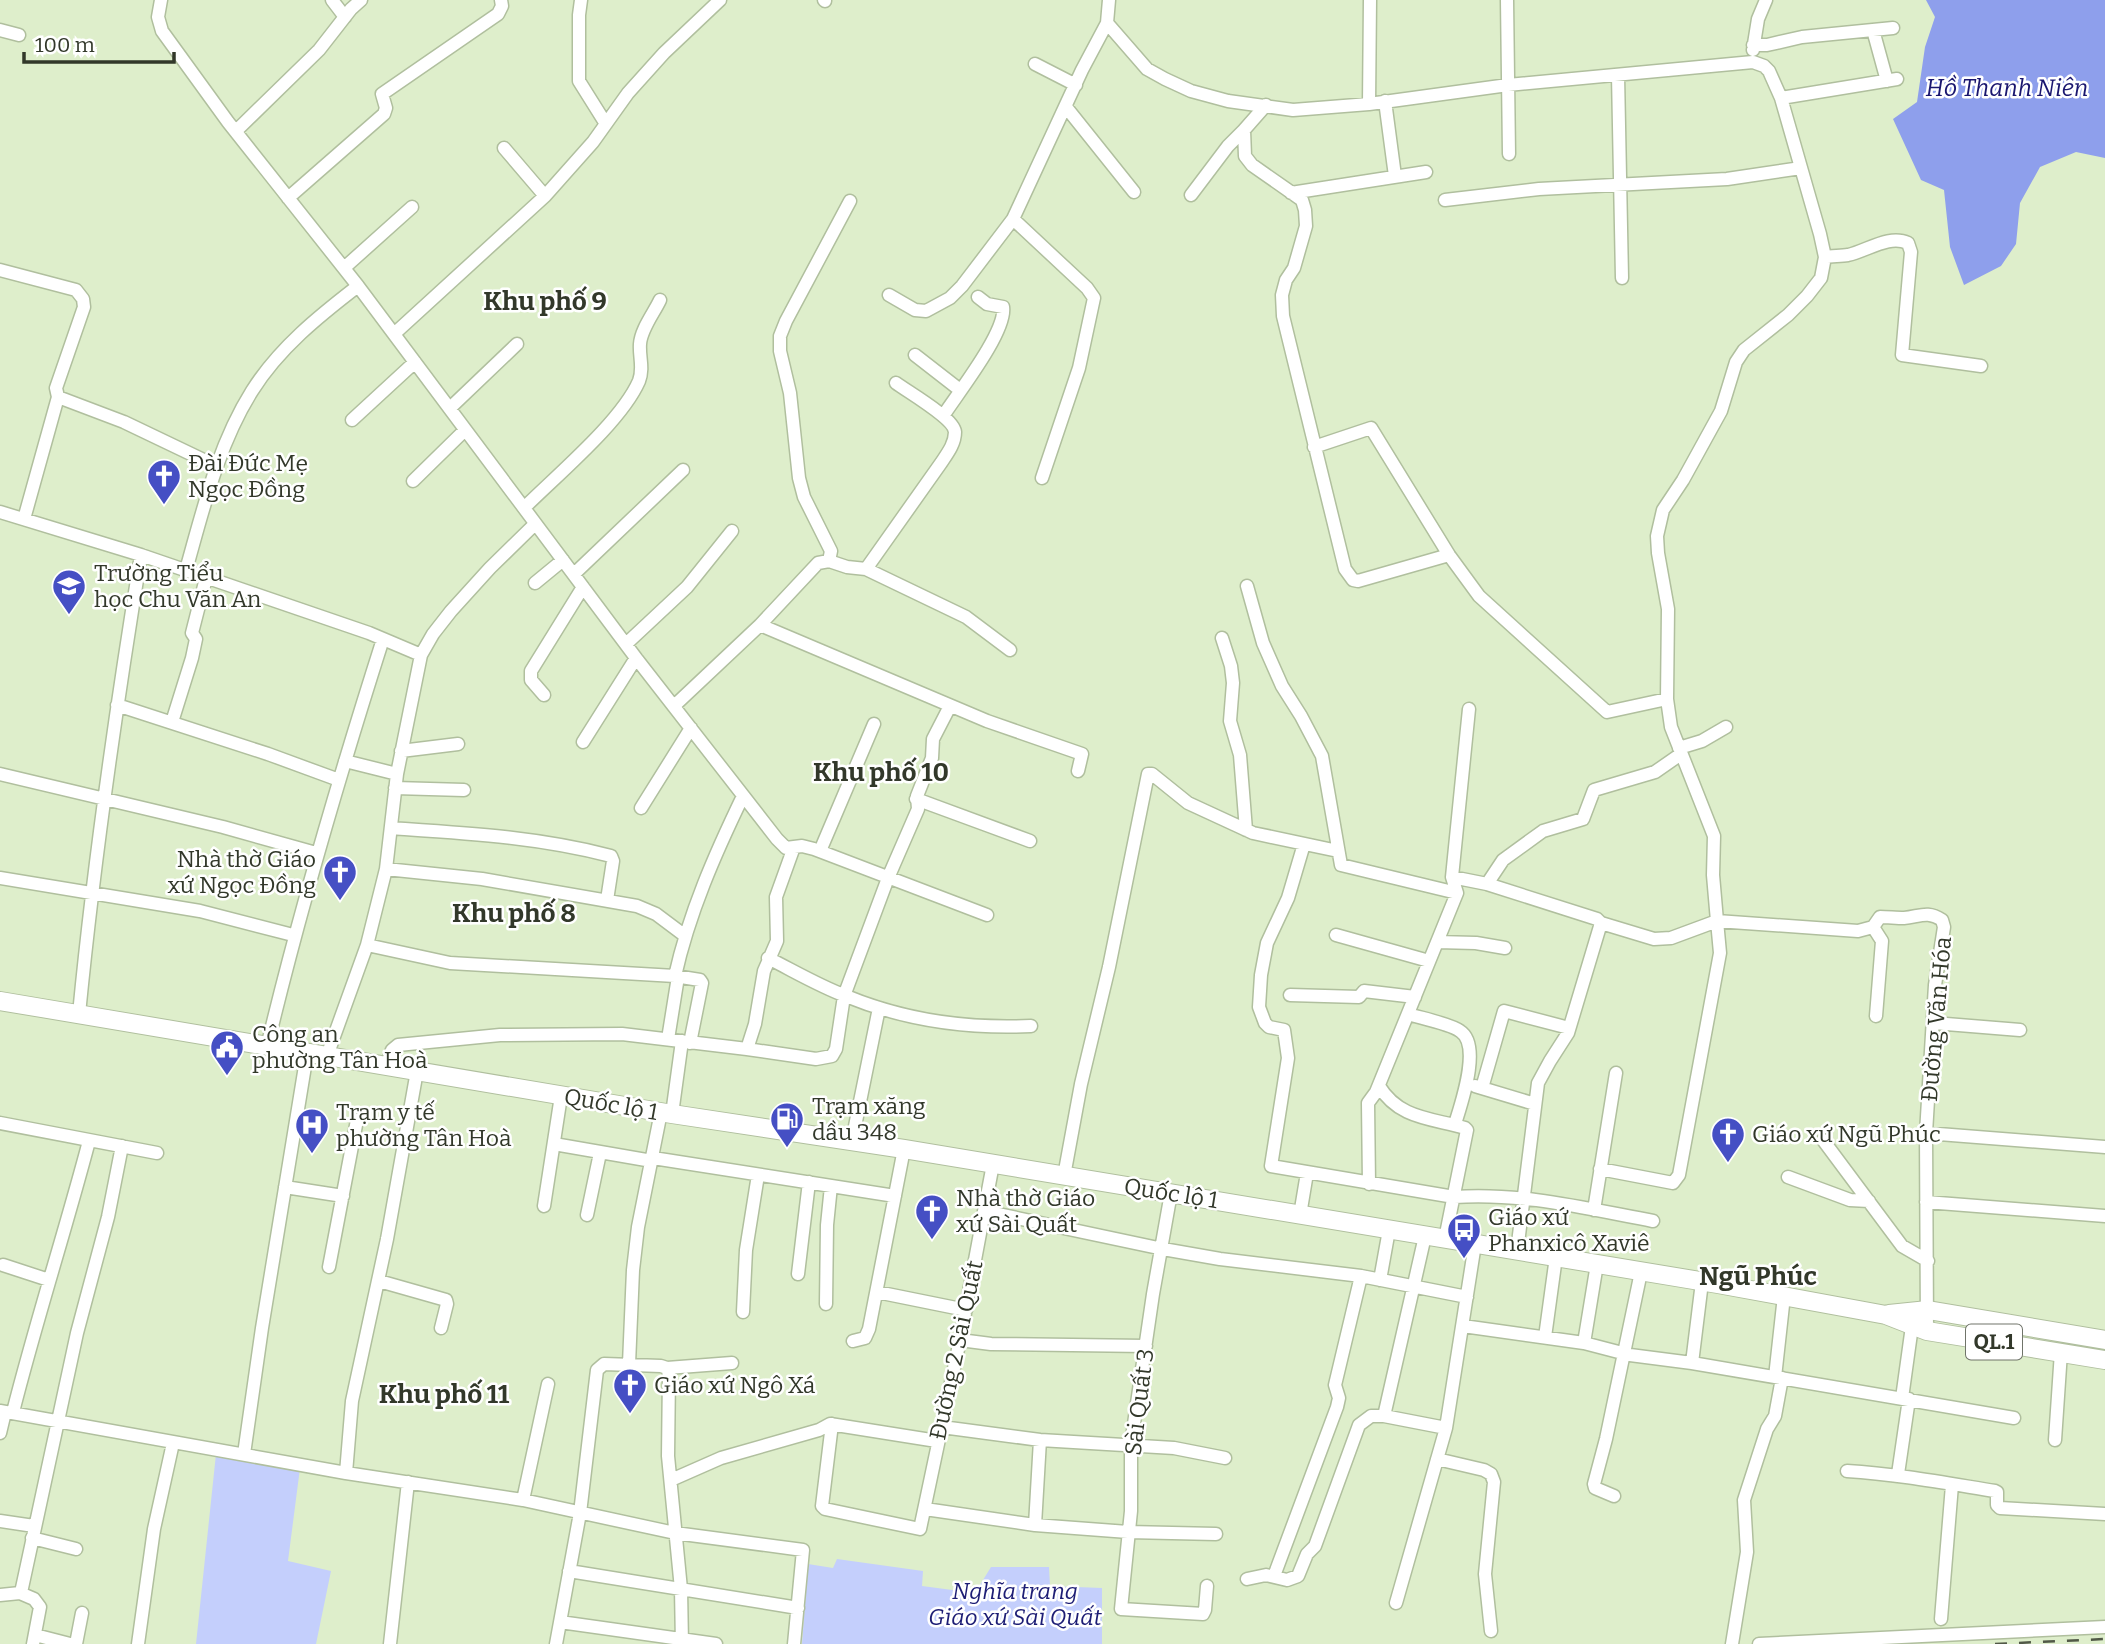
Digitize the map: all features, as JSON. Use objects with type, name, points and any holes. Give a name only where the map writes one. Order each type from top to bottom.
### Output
[{"type":"highway","name":"Quốc lộ 1","points":[[0,1001],[561,1096],[1065,1175],[1886,1315],[2105,1340]]},
{"type":"highway","name":"Quốc lộ 1","points":[[1920,1319],[2105,1360]]},
{"type":"street","points":[[161,0],[158,17],[162,31],[236,131],[358,286],[636,658],[786,849],[802,846],[820,851],[986,915]]},
{"type":"street","points":[[332,0],[345,17]]},
{"type":"street","points":[[236,131],[319,50],[361,0]]},
{"type":"street","points":[[288,198],[384,114],[386,108],[382,94],[388,88],[498,14],[502,6],[501,0]]},
{"type":"street","points":[[581,0],[579,81],[606,124]]},
{"type":"street","points":[[394,334],[545,196],[606,124],[628,93],[664,53],[720,0]]},
{"type":"street","points":[[890,295],[915,310],[926,311],[939,306],[962,286],[1013,219],[1107,23],[1109,0]]},
{"type":"street","points":[[1369,104],[1370,0]]},
{"type":"street","points":[[1507,0],[1509,154]]},
{"type":"street","points":[[1753,62],[1758,19],[1766,0]]},
{"type":"street","points":[[1107,23],[1147,69],[1165,79],[1191,91],[1228,101],[1293,110],[1369,104],[1507,85],[1753,62],[1769,71],[1781,98],[1825,257],[1821,278],[1807,296],[1744,349],[1736,362],[1721,411],[1663,510],[1657,536],[1657,553],[1668,609],[1667,699],[1671,727],[1714,836],[1713,875],[1720,953],[1679,1175],[1673,1183],[1600,1169]]},
{"type":"street","points":[[1754,45],[1893,28]]},
{"type":"street","points":[[0,30],[19,34]]},
{"type":"street","points":[[1781,98],[1892,80],[1873,30]]},
{"type":"street","points":[[1035,65],[1076,85]]},
{"type":"street","points":[[1618,75],[1622,278]]},
{"type":"street","points":[[1385,102],[1395,176]]},
{"type":"street","points":[[1191,195],[1200,187],[1227,146],[1266,105]]},
{"type":"street","points":[[1066,107],[1134,192]]},
{"type":"street","points":[[1244,130],[1245,156],[1252,165],[1302,200],[1305,210],[1306,226],[1294,268],[1286,280],[1282,295],[1283,316],[1345,569],[1353,580],[1358,581],[1450,555]]},
{"type":"street","points":[[504,148],[545,196]]},
{"type":"street","points":[[1445,200],[1539,188],[1727,179],[1801,168]]},
{"type":"street","points":[[1290,192],[1426,172]]},
{"type":"street","points":[[829,561],[831,551],[804,497],[799,478],[790,393],[780,351],[780,336],[850,201]]},
{"type":"street","points":[[344,268],[412,207]]},
{"type":"street","points":[[1013,219],[1087,288],[1094,299],[1079,368],[1042,478]]},
{"type":"street","points":[[1825,257],[1847,255],[1889,240],[1900,239],[1908,243],[1911,252],[1902,355],[1981,366]]},
{"type":"street","points":[[0,270],[76,290],[83,299],[84,307],[56,388],[58,397],[24,519]]},
{"type":"street","points":[[186,570],[216,466],[252,391],[279,356],[304,330],[358,286]]},
{"type":"street","points":[[943,416],[991,345],[1004,315],[1003,307],[987,304],[978,297]]},
{"type":"street","points":[[524,508],[592,442],[624,405],[639,380],[642,366],[641,337],[660,300]]},
{"type":"street","points":[[450,408],[517,344]]},
{"type":"street","points":[[915,355],[960,390]]},
{"type":"street","points":[[352,420],[415,362]]},
{"type":"street","points":[[866,569],[953,445],[955,431],[952,423],[896,383]]},
{"type":"street","points":[[58,397],[124,422],[216,466]]},
{"type":"street","points":[[1314,447],[1371,428],[1450,555],[1479,596],[1607,712],[1667,699]]},
{"type":"street","points":[[413,481],[465,430]]},
{"type":"street","points":[[574,574],[683,470]]},
{"type":"street","points":[[0,512],[186,570],[383,639],[421,655]]},
{"type":"street","points":[[327,1056],[366,945],[386,869],[397,774],[421,655],[451,611],[535,524]]},
{"type":"street","points":[[626,644],[687,587],[732,531]]},
{"type":"street","points":[[79,1014],[91,894],[141,555]]},
{"type":"street","points":[[535,583],[563,560]]},
{"type":"street","points":[[674,706],[760,625],[818,563],[829,561],[866,569],[966,617],[1010,650]]},
{"type":"street","points":[[172,722],[192,658],[196,639],[192,633],[206,578]]},
{"type":"street","points":[[1247,586],[1263,643],[1282,686],[1322,756],[1341,865],[1457,893]]},
{"type":"street","points":[[544,695],[531,680],[531,671],[583,587]]},
{"type":"street","points":[[760,625],[987,722],[1082,754],[1077,771]]},
{"type":"street","points":[[1222,638],[1231,666],[1233,683],[1230,721],[1240,755],[1246,830]]},
{"type":"street","points":[[267,1047],[293,935],[316,853],[383,639]]},
{"type":"street","points":[[583,742],[636,658]]},
{"type":"street","points":[[117,705],[339,780]]},
{"type":"street","points":[[386,1066],[392,1050],[398,1045],[500,1035],[622,1034],[816,1059],[832,1056],[836,1049],[844,996],[888,878],[918,809],[916,799],[932,758],[933,738],[950,706]]},
{"type":"street","points":[[1369,1184],[1368,1103],[1378,1086],[1457,893],[1452,877],[1469,709]]},
{"type":"street","points":[[820,851],[874,724]]},
{"type":"street","points":[[1488,884],[1503,860],[1543,831],[1583,819],[1594,790],[1655,772],[1680,751],[1726,727]]},
{"type":"street","points":[[641,808],[691,728]]},
{"type":"street","points":[[401,751],[458,744]]},
{"type":"street","points":[[345,761],[397,774]]},
{"type":"street","points":[[0,774],[223,827],[316,853]]},
{"type":"street","points":[[1065,1175],[1081,1084],[1109,967],[1148,774],[1152,774],[1188,803],[1246,830],[1338,851]]},
{"type":"street","points":[[396,788],[464,790]]},
{"type":"street","points":[[668,1039],[684,935],[713,859],[743,796]]},
{"type":"street","points":[[916,799],[1030,841]]},
{"type":"street","points":[[391,828],[509,836],[567,844],[611,856],[613,861],[607,900]]},
{"type":"street","points":[[1304,845],[1285,906],[1267,943],[1261,975],[1259,1003],[1265,1023],[1269,1027],[1284,1030],[1288,1050],[1271,1166],[1454,1197],[1482,1195],[1653,1221]]},
{"type":"street","points":[[747,1049],[755,1024],[760,987],[768,958],[777,941],[775,897],[794,848]]},
{"type":"street","points":[[386,869],[482,879],[637,906],[656,914],[684,935]]},
{"type":"street","points":[[1452,877],[1488,884],[1654,939],[1671,938],[1717,921]]},
{"type":"street","points":[[0,878],[200,911],[293,935]]},
{"type":"street","name":"Đường Văn Hóa","points":[[1717,921],[1858,931],[1873,927],[1880,918],[1885,917],[1903,918],[1933,914],[1942,920],[1944,928],[1935,985],[1926,1133],[1928,1261],[1905,1399],[1898,1474]]},
{"type":"street","points":[[1517,1251],[1538,1083],[1569,1028],[1601,923]]},
{"type":"street","points":[[1873,927],[1882,941],[1876,1016]]},
{"type":"street","points":[[1336,934],[1429,961]]},
{"type":"street","points":[[1437,942],[1476,943],[1505,948]]},
{"type":"street","points":[[366,945],[450,964],[702,982],[652,1160],[638,1227],[633,1270],[629,1364]]},
{"type":"street","points":[[768,958],[844,996],[879,1008],[962,1026],[1031,1026]]},
{"type":"street","points":[[1290,995],[1359,997],[1364,991],[1415,997]]},
{"type":"street","points":[[852,1141],[879,1008]]},
{"type":"street","points":[[1482,1088],[1504,1010],[1569,1028]]},
{"type":"street","points":[[1408,1014],[1461,1031],[1470,1043],[1470,1062],[1455,1125]]},
{"type":"street","points":[[1934,1023],[2020,1030]]},
{"type":"street","points":[[244,1454],[307,1054]]},
{"type":"street","points":[[1470,1062],[1488,1067]]},
{"type":"street","points":[[346,1473],[352,1402],[379,1281],[417,1071]]},
{"type":"street","points":[[1594,1210],[1616,1073]]},
{"type":"street","points":[[1465,1083],[1535,1104]]},
{"type":"street","points":[[1378,1086],[1400,1110],[1467,1130],[1445,1239]]},
{"type":"street","points":[[544,1206],[561,1096]]},
{"type":"street","points":[[329,1267],[357,1120]]},
{"type":"street","points":[[0,1123],[157,1153]]},
{"type":"street","points":[[1926,1133],[2105,1147]]},
{"type":"street","points":[[0,1433],[49,1280],[89,1140]]},
{"type":"street","points":[[1823,1140],[1902,1245],[1928,1261]]},
{"type":"street","points":[[554,1144],[895,1196]]},
{"type":"street","points":[[20,1593],[77,1333],[108,1217],[122,1146]]},
{"type":"street","points":[[853,1341],[867,1335],[904,1149]]},
{"type":"street","points":[[587,1215],[600,1153]]},
{"type":"street","name":"Đường 2 Sài Quất","points":[[832,1424],[822,1506],[825,1509],[920,1529],[966,1310],[993,1164]]},
{"type":"street","points":[[1300,1215],[1307,1173]]},
{"type":"street","points":[[743,1312],[746,1250],[758,1175]]},
{"type":"street","points":[[1788,1177],[1850,1200],[1868,1201]]},
{"type":"street","points":[[798,1274],[809,1182]]},
{"type":"street","points":[[285,1186],[343,1196]]},
{"type":"street","points":[[826,1304],[827,1225],[831,1186]]},
{"type":"street","name":"Sài Quất 3","points":[[1171,1193],[1131,1444],[1131,1511],[1120,1602],[1123,1611],[1203,1614],[1206,1586]]},
{"type":"street","points":[[1926,1202],[2105,1216]]},
{"type":"street","points":[[984,1211],[1220,1259],[1361,1276],[1468,1297]]},
{"type":"street","points":[[1380,1280],[1389,1230]]},
{"type":"street","points":[[1384,1416],[1425,1236]]},
{"type":"street","points":[[1396,1603],[1446,1428],[1475,1244]]},
{"type":"street","points":[[1545,1337],[1556,1257]]},
{"type":"street","points":[[1584,1343],[1597,1264]]},
{"type":"street","points":[[3,1265],[49,1280]]},
{"type":"street","points":[[1614,1496],[1595,1488],[1594,1483],[1609,1427],[1641,1272]]},
{"type":"street","points":[[1274,1576],[1338,1407],[1339,1398],[1335,1385],[1361,1276]]},
{"type":"street","points":[[379,1281],[446,1300],[441,1328]]},
{"type":"street","points":[[1692,1363],[1702,1282]]},
{"type":"street","points":[[877,1292],[966,1310]]},
{"type":"street","points":[[1732,1644],[1747,1552],[1744,1500],[1767,1429],[1775,1416],[1784,1296]]},
{"type":"street","points":[[1463,1326],[1584,1343],[1623,1352],[2014,1418]]},
{"type":"street","points":[[960,1340],[991,1344],[1146,1346]]},
{"type":"street","points":[[2055,1440],[2061,1352]]},
{"type":"street","points":[[556,1644],[580,1513],[597,1370],[604,1363],[667,1368],[732,1363]]},
{"type":"street","points":[[667,1368],[668,1456],[681,1589],[682,1642]]},
{"type":"street","points":[[523,1500],[548,1384]]},
{"type":"street","points":[[6,1412],[346,1473],[523,1500],[676,1533],[803,1550],[794,1644]]},
{"type":"street","points":[[1247,1579],[1274,1576],[1287,1580],[1298,1576],[1307,1554],[1314,1546],[1359,1425],[1371,1416],[1384,1416],[1446,1428]]},
{"type":"street","points":[[671,1480],[721,1458],[832,1424],[937,1441]]},
{"type":"street","points":[[942,1427],[1040,1440],[1174,1448],[1225,1458]]},
{"type":"street","points":[[1035,1525],[1040,1440]]},
{"type":"street","points":[[138,1644],[154,1529],[173,1443]]},
{"type":"street","points":[[1437,1459],[1484,1470],[1491,1474],[1494,1482],[1485,1574],[1492,1631]]},
{"type":"street","points":[[1847,1471],[1898,1474],[1995,1491],[2000,1508],[2105,1514]]},
{"type":"street","points":[[390,1644],[408,1482]]},
{"type":"street","points":[[1941,1619],[1952,1485]]},
{"type":"street","points":[[925,1509],[1035,1525],[1128,1532],[1216,1534]]},
{"type":"street","points":[[0,1521],[76,1549]]},
{"type":"street","points":[[569,1571],[798,1608]]},
{"type":"street","points":[[0,1595],[20,1593],[34,1599],[40,1607],[34,1639],[70,1644]]},
{"type":"street","points":[[76,1644],[82,1613]]},
{"type":"street","points":[[560,1622],[682,1642],[716,1644]]},
{"type":"street","points":[[1759,1644],[2105,1627]]},
{"type":"green space","points":[[216,1454],[300,1468],[288,1561],[331,1571],[316,1644],[196,1644]]},
{"type":"green space","name":"Nghĩa trang Giáo xứ Sài Quất","points":[[837,1559],[923,1571],[922,1586],[975,1593],[991,1567],[1049,1567],[1050,1586],[1102,1588],[1102,1644],[802,1644],[808,1564],[833,1568]]},
{"type":"water","name":"Hồ Thanh Niên","points":[[1926,0],[2105,0],[2105,158],[2076,152],[2040,167],[2020,203],[2016,244],[2001,266],[1964,285],[1950,247],[1944,190],[1921,180],[1893,119],[1917,102],[1925,47],[1935,17]]},
{"type":"railway","points":[[1995,1644],[2105,1639]]},
{"type":"place","name":"Đài Đức Mẹ Ngọc Đồng","points":[[164,506]]},
{"type":"place","name":"Trường Tiểu học Chu Văn An","points":[[69,616]]},
{"type":"place","name":"Nhà thờ Giáo xứ Ngọc Đồng","points":[[340,902]]},
{"type":"place","name":"Công an phường Tân Hoà","points":[[227,1077]]},
{"type":"place","name":"Trạm xăng dầu 348","points":[[787,1149]]},
{"type":"place","name":"Trạm y tế phường Tân Hoà","points":[[312,1155]]},
{"type":"place","name":"Giáo xứ Ngũ Phúc","points":[[1728,1164]]},
{"type":"place","name":"Nhà thờ Giáo xứ Sài Quất","points":[[932,1241]]},
{"type":"place","name":"Giáo xứ Phanxicô Xaviê","points":[[1464,1260]]},
{"type":"place","name":"Giáo xứ Ngô Xá","points":[[630,1415]]},
{"type":"district","name":"Khu phố 9","points":[[545,301]]},
{"type":"district","name":"Khu phố 10","points":[[881,772]]},
{"type":"district","name":"Khu phố 8","points":[[514,913]]},
{"type":"district","name":"Ngũ Phúc","points":[[1758,1276]]},
{"type":"district","name":"Khu phố 11","points":[[444,1394]]}]
